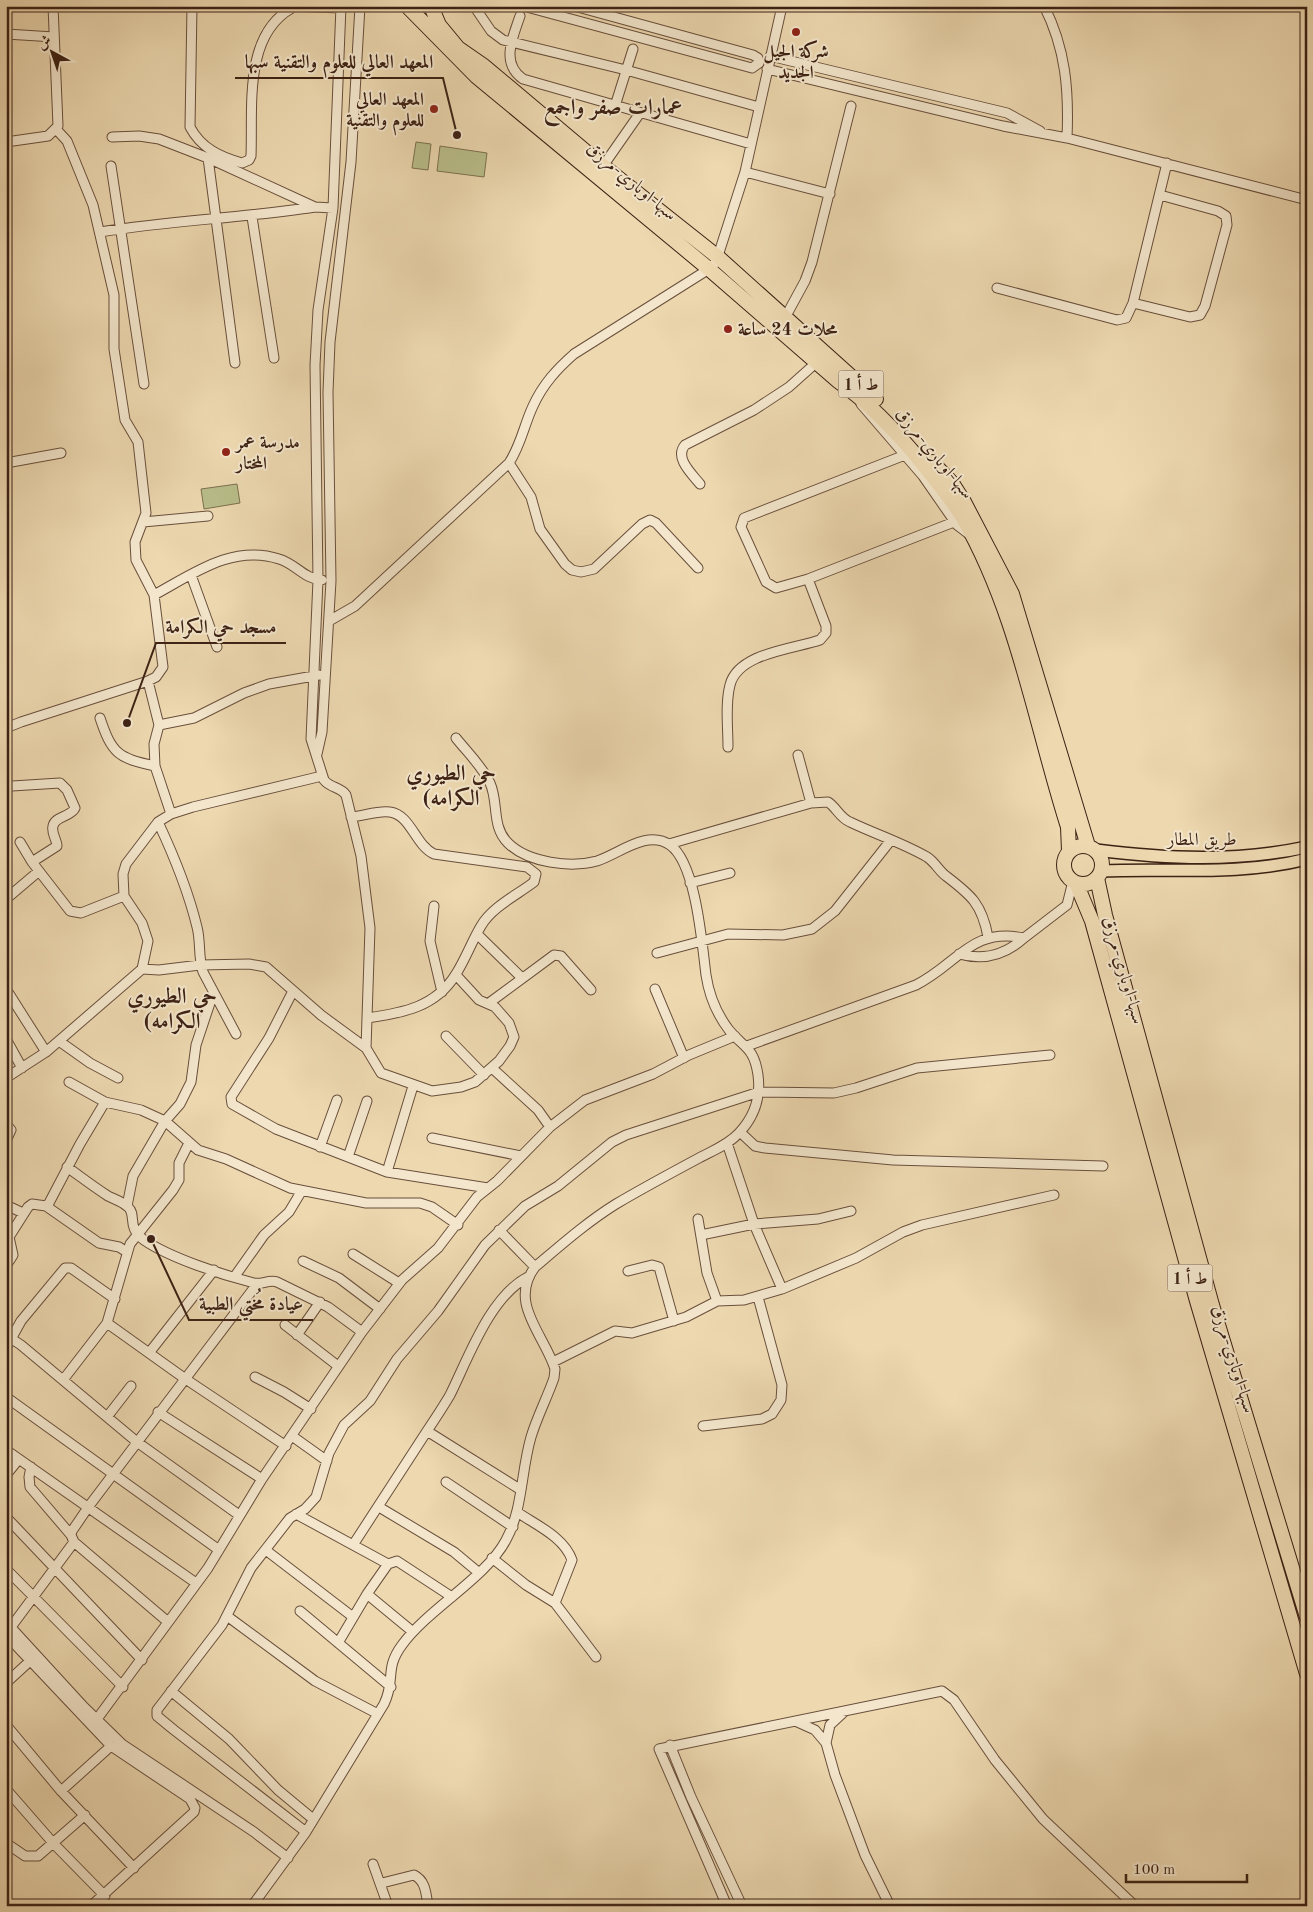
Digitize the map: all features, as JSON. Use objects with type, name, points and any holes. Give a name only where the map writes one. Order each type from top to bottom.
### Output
[{"type":"highway","name":"سبها-اوباري-مرزق","points":[[407,6],[455,51],[476,76],[709,269],[817,362],[861,396],[893,428],[918,458],[952,502],[972,536],[992,578],[1017,644],[1068,827],[1069,851]]},
{"type":"highway","name":"سبها-اوباري-مرزق","points":[[431,6],[439,25],[455,51],[484,66],[603,166],[719,258],[786,316],[897,420],[938,470],[952,483],[982,532],[1003,573],[1020,616],[1092,848]]},
{"type":"highway","points":[[1078,846],[1092,848],[1102,860],[1099,874],[1089,883],[1074,882],[1064,870],[1064,860],[1069,851],[1078,846]]},
{"type":"highway","name":"سبها-اوباري-مرزق","points":[[1099,874],[1105,915],[1212,1305],[1307,1617]]},
{"type":"highway","name":"سبها-اوباري-مرزق","points":[[1074,882],[1092,921],[1197,1301],[1307,1674]]},
{"type":"highway","points":[[1197,1301],[1212,1305]]},
{"type":"main road","name":"طريق المطار","points":[[1092,848],[1206,859],[1256,856],[1307,847]]},
{"type":"main road","name":"طريق المطار","points":[[1099,874],[1224,870],[1273,866],[1307,859]]},
{"type":"street","points":[[6,142],[48,136],[56,129],[58,123],[53,6]]},
{"type":"street","points":[[192,6],[190,126],[199,140],[211,151],[242,163],[249,160],[250,156],[258,50],[273,24],[289,7],[341,7],[333,208],[318,310],[315,365],[318,580],[311,738],[322,776],[328,785],[344,792],[361,856],[370,928],[366,1048]]},
{"type":"street","points":[[317,754],[322,732],[331,581],[328,392],[330,342],[351,162],[360,6]]},
{"type":"street","points":[[474,6],[496,35],[512,42],[626,70],[759,107]]},
{"type":"street","points":[[523,6],[752,68],[758,63],[755,55],[574,6]]},
{"type":"street","points":[[329,621],[355,606],[509,463],[522,440],[533,406],[542,389],[562,364],[709,269],[719,258],[745,172],[782,6]]},
{"type":"street","points":[[1044,6],[1058,39],[1065,71],[1068,102],[1066,138]]},
{"type":"street","points":[[520,16],[509,52],[510,63],[515,72],[523,79],[751,144]]},
{"type":"street","points":[[637,37],[641,24]]},
{"type":"street","points":[[6,34],[54,37]]},
{"type":"street","points":[[615,106],[632,49]]},
{"type":"street","points":[[770,56],[1011,115],[1042,132]]},
{"type":"street","points":[[767,69],[1014,129],[1042,132],[1307,200]]},
{"type":"street","points":[[901,101],[905,89]]},
{"type":"street","points":[[969,118],[972,105]]},
{"type":"street","points":[[786,316],[810,268],[851,106]]},
{"type":"street","points":[[603,166],[640,113]]},
{"type":"street","points":[[6,728],[113,691],[148,681],[156,677],[163,667],[154,596],[136,560],[135,542],[146,513],[139,446],[137,438],[125,420],[114,349],[116,321],[114,295],[90,197],[66,141],[56,129]]},
{"type":"street","points":[[112,137],[150,137],[208,158],[315,207]]},
{"type":"street","points":[[208,158],[235,362]]},
{"type":"street","points":[[336,161],[351,162]]},
{"type":"street","points":[[997,288],[1117,320],[1129,315],[1134,303],[1167,163]]},
{"type":"street","points":[[111,166],[119,229],[144,384]]},
{"type":"street","points":[[745,172],[830,194]]},
{"type":"street","points":[[1134,303],[1190,317],[1200,315],[1205,306],[1227,225],[1226,216],[1218,211],[1160,195]]},
{"type":"street","points":[[100,232],[215,218],[252,217],[315,207],[333,208]]},
{"type":"street","points":[[252,217],[274,358]]},
{"type":"street","points":[[116,321],[134,317]]},
{"type":"street","points":[[700,484],[682,460],[680,454],[682,448],[767,402],[789,387],[817,362]]},
{"type":"street","points":[[861,396],[864,410],[905,455],[954,522],[960,529],[972,536]]},
{"type":"street","points":[[6,464],[61,453]]},
{"type":"street","points":[[905,455],[744,518],[742,527],[768,584],[779,587],[808,579],[954,522]]},
{"type":"street","points":[[509,463],[531,497],[540,529],[565,564],[572,570],[581,572],[594,568],[642,524],[650,520],[656,523],[698,568]]},
{"type":"street","points":[[143,522],[208,516]]},
{"type":"street","points":[[154,596],[218,561],[250,554],[266,555],[282,560],[308,578],[331,581]]},
{"type":"street","points":[[191,575],[217,647]]},
{"type":"street","points":[[728,747],[730,686],[739,669],[754,659],[817,641],[824,636],[826,626],[808,579]]},
{"type":"street","points":[[159,725],[194,718],[244,693],[269,684],[326,674]]},
{"type":"street","points":[[148,681],[159,725],[154,744],[155,766],[171,814]]},
{"type":"street","points":[[100,718],[106,736],[115,752],[129,760],[155,766]]},
{"type":"street","points":[[456,738],[489,782],[494,798],[496,824],[510,845],[517,850],[548,860],[578,863],[605,858],[642,841],[657,841],[669,844],[811,803],[828,802],[848,821],[930,859],[944,874],[965,889],[981,913],[988,937]]},
{"type":"street","points":[[798,754],[811,803]]},
{"type":"street","points":[[6,1078],[46,1052],[142,969],[148,942],[142,923],[124,896],[123,874],[126,864],[158,822],[171,814],[322,776]]},
{"type":"street","points":[[6,784],[12,786],[60,783],[67,790],[75,808],[72,813],[55,821],[53,824],[56,846],[32,862]]},
{"type":"street","points":[[351,817],[381,812],[395,813],[406,822],[423,847],[434,854],[527,867],[534,871],[534,882],[492,914],[481,926],[456,975],[442,992],[426,1003],[410,1010],[367,1018]]},
{"type":"street","points":[[158,822],[180,868],[200,944],[200,965],[213,994],[236,1034]]},
{"type":"street","points":[[657,953],[701,940],[736,933],[794,934],[820,926],[835,911],[891,840]]},
{"type":"street","points":[[20,842],[64,906],[75,912],[81,913],[124,896]]},
{"type":"street","points":[[252,1906],[306,1832],[378,1714],[392,1687],[390,1670],[392,1663],[413,1632],[492,1558],[505,1542],[512,1527],[517,1512],[531,1437],[554,1378],[552,1362],[525,1305],[525,1286],[528,1277],[535,1267],[610,1208],[727,1143],[740,1132],[751,1118],[759,1092],[755,1063],[747,1046],[724,1023],[712,1002],[697,912],[690,883],[682,861],[669,844]]},
{"type":"street","points":[[6,899],[39,871]]},
{"type":"street","points":[[690,883],[730,873]]},
{"type":"street","points":[[959,954],[979,958],[999,954],[1024,938],[1066,905],[1074,882]]},
{"type":"street","points":[[434,906],[430,941],[442,992]]},
{"type":"street","points":[[478,935],[522,978]]},
{"type":"street","points":[[747,1046],[916,984],[941,970],[972,944],[988,937],[1006,935],[1024,938]]},
{"type":"street","points":[[489,1003],[550,957],[558,955],[591,990]]},
{"type":"street","points":[[142,969],[159,970],[200,965],[258,964],[273,972],[293,991],[366,1048],[381,1073],[413,1086],[432,1091],[448,1090],[475,1082],[492,1068],[506,1052],[514,1037],[509,1022],[495,1007],[479,1000],[456,975]]},
{"type":"street","points":[[6,989],[46,1052]]},
{"type":"street","points":[[655,989],[684,1058]]},
{"type":"street","points":[[293,991],[273,1032],[231,1101],[239,1109],[276,1130],[387,1172],[488,1188]]},
{"type":"street","points":[[127,1206],[133,1176],[165,1121],[180,1104],[191,1082],[196,1045],[213,994]]},
{"type":"street","points":[[446,1036],[484,1075]]},
{"type":"street","points":[[97,1719],[123,1687],[196,1584],[262,1479],[362,1332],[399,1283],[438,1248],[458,1225],[477,1198],[550,1128],[577,1105],[594,1096],[654,1074],[684,1058],[735,1036]]},
{"type":"street","points":[[6,1039],[22,1068]]},
{"type":"street","points":[[59,1041],[83,1059],[118,1078]]},
{"type":"street","points":[[306,1832],[251,1792],[161,1720],[157,1716],[157,1710],[228,1616],[248,1572],[267,1551],[285,1525],[316,1498],[333,1444],[344,1425],[370,1401],[397,1359],[438,1311],[485,1245],[499,1230],[525,1206],[558,1186],[606,1147],[626,1135],[759,1092],[834,1093],[856,1088],[917,1068],[1050,1055]]},
{"type":"street","points":[[492,1068],[538,1110],[550,1128]]},
{"type":"street","points":[[69,1082],[106,1102],[141,1110],[165,1121],[198,1150],[226,1159],[301,1192],[366,1203],[420,1203],[432,1207],[458,1225]]},
{"type":"street","points":[[387,1172],[413,1086]]},
{"type":"street","points":[[320,1147],[337,1100]]},
{"type":"street","points":[[348,1157],[368,1101]]},
{"type":"street","points":[[46,1206],[106,1102]]},
{"type":"street","points":[[6,1124],[11,1130],[6,1141]]},
{"type":"street","points":[[740,1132],[754,1146],[893,1160],[1103,1166]]},
{"type":"street","points":[[432,1138],[521,1156]]},
{"type":"street","points":[[64,1380],[107,1323],[127,1252],[137,1235],[173,1190],[179,1176],[179,1163],[189,1143]]},
{"type":"street","points":[[727,1143],[754,1224],[782,1289]]},
{"type":"street","points":[[67,1167],[127,1206],[131,1211],[132,1224],[137,1235],[170,1255],[257,1284],[272,1280],[320,1302],[362,1332]]},
{"type":"street","points":[[235,1276],[264,1234],[289,1212],[301,1192]]},
{"type":"street","points":[[552,1362],[616,1331],[632,1333],[674,1321],[717,1301],[758,1298],[856,1258],[903,1232],[922,1225],[1054,1195]]},
{"type":"street","points":[[6,1266],[13,1255],[9,1237],[23,1213],[32,1204],[46,1206],[99,1243],[119,1247],[127,1252]]},
{"type":"street","points":[[6,1205],[23,1213]]},
{"type":"street","points":[[701,1235],[754,1224],[818,1219],[852,1211]]},
{"type":"street","points":[[698,1219],[707,1273],[717,1301]]},
{"type":"street","points":[[499,1230],[535,1267]]},
{"type":"street","points":[[353,1254],[399,1283]]},
{"type":"street","points":[[302,1261],[339,1278],[380,1309]]},
{"type":"street","points":[[628,1272],[652,1265],[659,1267],[674,1321]]},
{"type":"street","points":[[6,1348],[9,1336],[65,1268],[71,1268],[115,1299]]},
{"type":"street","points":[[149,1352],[214,1270]]},
{"type":"street","points":[[353,1545],[448,1397],[499,1302],[520,1281],[528,1277]]},
{"type":"street","points":[[8,1628],[55,1570],[89,1506],[158,1412],[257,1284]]},
{"type":"street","points":[[703,1426],[762,1419],[772,1414],[781,1400],[782,1385],[758,1298]]},
{"type":"street","points":[[298,1335],[320,1302]]},
{"type":"street","points":[[107,1323],[184,1378],[286,1446]]},
{"type":"street","points":[[285,1325],[338,1366]]},
{"type":"street","points":[[9,1336],[137,1442],[239,1515]]},
{"type":"street","points":[[255,1377],[311,1409]]},
{"type":"street","points":[[107,1417],[131,1386]]},
{"type":"street","points":[[6,1397],[219,1550]]},
{"type":"street","points":[[158,1412],[262,1479]]},
{"type":"street","points":[[427,1431],[521,1490]]},
{"type":"street","points":[[292,1436],[327,1461]]},
{"type":"street","points":[[6,1450],[89,1506],[196,1584]]},
{"type":"street","points":[[6,1475],[19,1458]]},
{"type":"street","points":[[32,1467],[28,1477],[30,1487],[73,1539],[168,1622]]},
{"type":"street","points":[[446,1482],[512,1527]]},
{"type":"street","points":[[379,1506],[454,1552],[478,1572]]},
{"type":"street","points":[[517,1512],[562,1542],[569,1550],[572,1560],[555,1603]]},
{"type":"street","points":[[296,1514],[388,1564]]},
{"type":"street","points":[[6,1517],[142,1660]]},
{"type":"street","points":[[267,1551],[353,1617]]},
{"type":"street","points":[[492,1558],[526,1585],[555,1603],[596,1657]]},
{"type":"street","points":[[338,1643],[367,1594],[388,1564],[397,1561],[452,1597]]},
{"type":"street","points":[[6,1569],[123,1687]]},
{"type":"street","points":[[367,1594],[413,1632]]},
{"type":"street","points":[[300,1611],[392,1687]]},
{"type":"street","points":[[228,1616],[329,1690],[378,1714]]},
{"type":"street","points":[[8,1628],[30,1661],[111,1746],[190,1800],[195,1808],[186,1820],[91,1906]]},
{"type":"street","points":[[8,1628],[130,1751],[254,1832],[288,1858]]},
{"type":"street","points":[[6,1683],[30,1661]]},
{"type":"street","points":[[171,1691],[229,1739],[278,1790],[313,1819]]},
{"type":"street","points":[[727,1906],[658,1749],[670,1745],[942,1691],[948,1694],[995,1760],[1043,1819],[1135,1906]]},
{"type":"street","points":[[826,1744],[830,1725],[848,1710]]},
{"type":"street","points":[[795,1721],[815,1730],[826,1744],[835,1775],[865,1855],[890,1906]]},
{"type":"street","points":[[6,1725],[62,1791],[134,1868]]},
{"type":"street","points":[[670,1745],[691,1797],[742,1906]]},
{"type":"street","points":[[62,1791],[111,1746]]},
{"type":"street","points":[[6,1789],[54,1844],[104,1896]]},
{"type":"street","points":[[6,1842],[29,1857],[42,1854],[85,1815]]},
{"type":"street","points":[[373,1864],[382,1883],[388,1906]]},
{"type":"street","points":[[382,1883],[414,1875],[420,1878],[424,1886],[428,1906]]},
{"type":"green space","points":[[416,142],[431,144],[428,170],[412,168]]},
{"type":"green space","points":[[440,146],[487,153],[484,177],[437,171]]},
{"type":"green space","points":[[237,484],[240,503],[204,509],[201,489]]},
{"type":"place","name":"شركة الجيل الجديد","points":[[796,32]]},
{"type":"place","name":"المعهد العالي للعلوم والتقنية","points":[[434,109]]},
{"type":"place","name":"المعهد العالي للعلوم والتقنية سبها","points":[[457,135]]},
{"type":"place","name":"محلات 24 ساعة","points":[[728,329]]},
{"type":"place","name":"مدرسة عمر المختار","points":[[226,452]]},
{"type":"place","name":"مسجد حي الكرامة","points":[[127,723]]},
{"type":"place","name":"عيادة مُختي الطبية","points":[[151,1239]]},
{"type":"district","name":"عمارات صفر واجمع","points":[[613,106]]},
{"type":"district","name":"حي الطيوري (الكرامه","points":[[451,784]]},
{"type":"district","name":"حي الطيوري (الكرامه","points":[[172,1008]]}]
